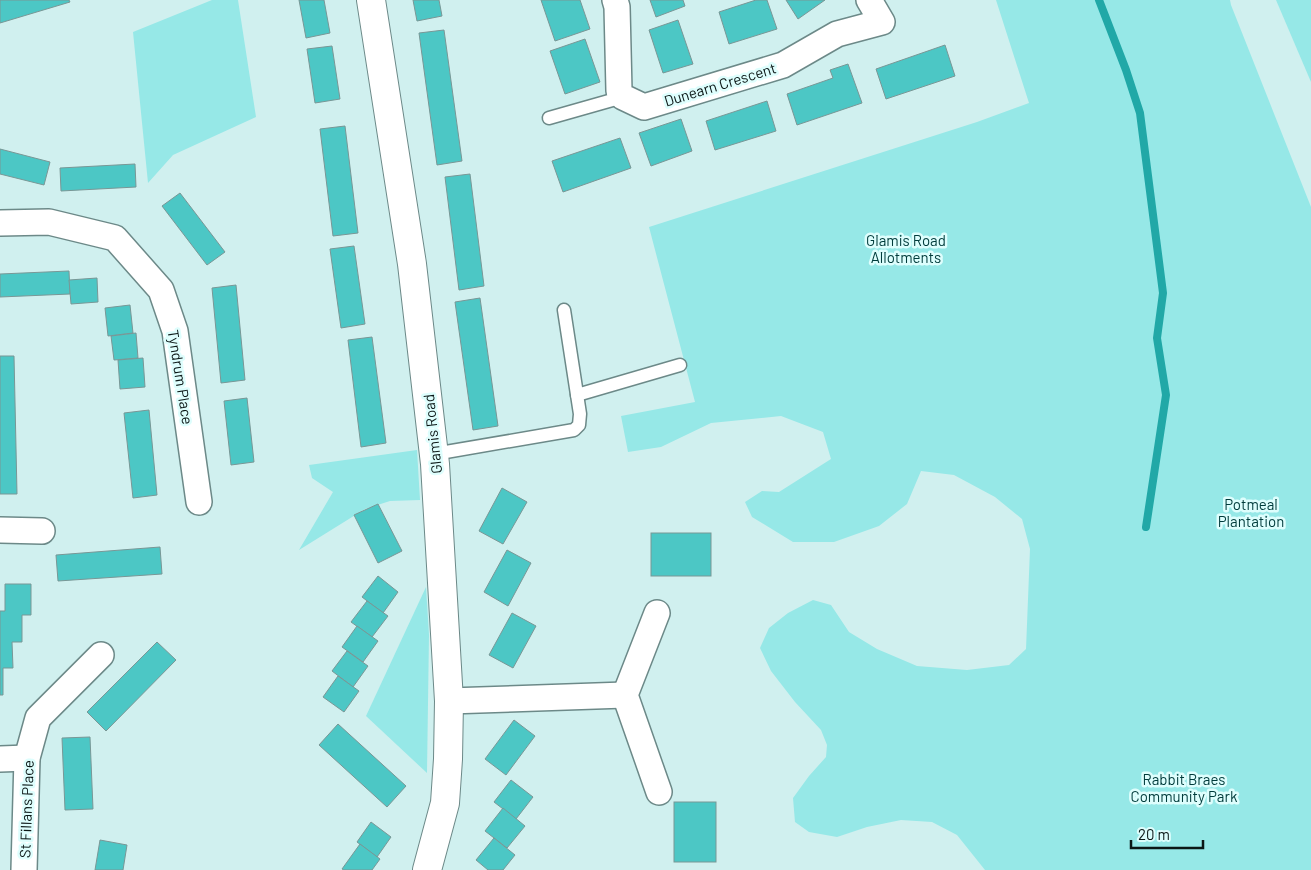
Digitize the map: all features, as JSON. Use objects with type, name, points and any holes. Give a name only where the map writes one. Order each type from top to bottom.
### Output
[{"type":"street","name":"Glamis Road","points":[[371,0],[412,264],[434,454],[449,701],[446,803],[427,870]]},
{"type":"street","points":[[615,0],[617,7],[619,91],[623,97]]},
{"type":"street","name":"Dunearn Crescent","points":[[623,97],[644,107],[783,64],[837,34],[882,22],[869,0]]},
{"type":"street","name":"Tyndrum Place","points":[[0,223],[49,222],[115,238],[161,290],[175,331],[199,502]]},
{"type":"street","points":[[0,530],[42,531]]},
{"type":"street","points":[[657,613],[625,695],[659,792]]},
{"type":"street","name":"St Fillans Place","points":[[24,870],[27,758],[38,718],[101,655]]},
{"type":"street","points":[[449,701],[625,695]]},
{"type":"street","points":[[0,759],[27,758]]},
{"type":"lane","points":[[548,118],[623,97]]},
{"type":"lane","points":[[434,454],[574,430],[579,424],[580,414],[564,310]]},
{"type":"lane","points":[[577,395],[680,365]]},
{"type":"green space","points":[[212,0],[238,0],[256,117],[173,155],[148,183],[133,32]]},
{"type":"green space","points":[[996,0],[1230,0],[1311,207],[1311,870],[985,870],[957,835],[932,822],[901,820],[867,827],[837,837],[809,832],[795,822],[793,798],[826,757],[827,745],[821,730],[795,702],[771,671],[760,648],[769,628],[788,613],[813,600],[831,605],[849,632],[877,649],[917,666],[967,670],[1009,665],[1026,649],[1030,549],[1022,519],[995,497],[954,475],[921,471],[907,504],[879,526],[834,542],[793,542],[752,517],[745,502],[762,491],[779,492],[831,459],[823,432],[781,416],[711,423],[661,447],[628,452],[621,416],[695,402],[649,227],[977,122],[1029,103]]},
{"type":"green space","points":[[1276,0],[1311,0],[1311,82]]},
{"type":"green space","points":[[417,450],[420,500],[390,501],[365,509],[299,550],[333,492],[312,478],[309,465]]},
{"type":"green space","points":[[426,587],[429,635],[427,773],[366,716]]},
{"type":"building","points":[[0,0],[69,0],[70,2],[0,23]]},
{"type":"building","points":[[299,0],[324,0],[330,33],[306,38]]},
{"type":"building","points":[[413,0],[439,0],[442,16],[417,21]]},
{"type":"building","points":[[541,0],[580,0],[590,29],[555,41]]},
{"type":"building","points":[[650,0],[683,0],[685,6],[656,17]]},
{"type":"building","points":[[756,0],[767,0],[777,29],[729,44],[719,12]]},
{"type":"building","points":[[786,0],[825,0],[798,19]]},
{"type":"building","points":[[678,20],[693,64],[663,73],[649,30]]},
{"type":"building","points":[[444,30],[462,161],[437,165],[419,33]]},
{"type":"building","points":[[585,39],[600,82],[565,94],[550,51]]},
{"type":"building","points":[[945,45],[955,76],[886,99],[876,69]]},
{"type":"building","points":[[332,46],[340,99],[315,103],[307,49]]},
{"type":"building","points":[[848,64],[862,103],[797,125],[787,94],[833,78],[830,70]]},
{"type":"building","points":[[767,101],[776,131],[715,150],[706,121]]},
{"type":"building","points":[[681,119],[692,151],[651,166],[639,133]]},
{"type":"building","points":[[345,126],[358,233],[333,236],[320,129]]},
{"type":"building","points":[[620,138],[631,168],[563,192],[552,161]]},
{"type":"building","points":[[0,149],[50,162],[44,185],[0,174]]},
{"type":"building","points":[[135,164],[136,187],[61,191],[60,168]]},
{"type":"building","points":[[470,174],[484,286],[459,290],[445,177]]},
{"type":"building","points":[[180,193],[225,252],[207,265],[162,206]]},
{"type":"building","points":[[354,246],[365,324],[341,328],[330,249]]},
{"type":"building","points":[[69,271],[70,294],[0,297],[0,274]]},
{"type":"building","points":[[97,278],[98,302],[71,304],[69,280]]},
{"type":"building","points":[[236,285],[245,380],[221,383],[212,288]]},
{"type":"building","points":[[480,298],[498,426],[473,430],[455,302]]},
{"type":"building","points":[[130,305],[133,333],[108,336],[105,308]]},
{"type":"building","points":[[136,333],[138,358],[114,360],[111,336]]},
{"type":"building","points":[[372,337],[386,443],[361,447],[348,340]]},
{"type":"building","points":[[0,356],[14,356],[17,494],[0,494]]},
{"type":"building","points":[[143,358],[145,387],[120,389],[118,360]]},
{"type":"building","points":[[247,398],[254,462],[231,465],[224,401]]},
{"type":"building","points":[[149,410],[157,495],[133,498],[124,413]]},
{"type":"building","points":[[502,488],[527,502],[503,544],[479,531]]},
{"type":"building","points":[[378,504],[402,551],[378,563],[354,515]]},
{"type":"building","points":[[651,533],[711,533],[711,576],[651,576]]},
{"type":"building","points":[[160,547],[162,574],[58,581],[56,555]]},
{"type":"building","points":[[507,550],[531,563],[508,606],[484,592]]},
{"type":"building","points":[[378,576],[398,592],[383,613],[362,597]]},
{"type":"building","points":[[5,584],[31,584],[31,615],[22,615],[22,642],[12,642],[13,668],[3,668],[3,695],[0,695],[0,611],[5,611]]},
{"type":"building","points":[[367,601],[388,616],[372,637],[351,622]]},
{"type":"building","points":[[512,613],[536,626],[513,668],[489,655]]},
{"type":"building","points":[[357,626],[378,641],[363,662],[342,647]]},
{"type":"building","points":[[157,642],[176,660],[106,731],[87,712]]},
{"type":"building","points":[[347,651],[368,666],[353,687],[332,671]]},
{"type":"building","points":[[338,676],[359,691],[344,712],[323,697]]},
{"type":"building","points":[[514,720],[535,736],[506,775],[485,759]]},
{"type":"building","points":[[338,724],[406,786],[387,807],[319,745]]},
{"type":"building","points":[[90,737],[93,809],[65,810],[62,738]]},
{"type":"building","points":[[511,780],[533,797],[516,819],[494,802]]},
{"type":"building","points":[[674,802],[716,802],[716,862],[674,862]]},
{"type":"building","points":[[503,808],[525,826],[507,848],[485,831]]},
{"type":"building","points":[[371,822],[391,837],[377,857],[357,842]]},
{"type":"building","points":[[494,838],[515,855],[503,870],[488,870],[476,860]]},
{"type":"building","points":[[100,840],[127,845],[123,870],[95,870]]},
{"type":"building","points":[[360,844],[380,859],[372,870],[342,869]]},
{"type":"waterway","points":[[1099,0],[1126,70],[1140,113],[1163,293],[1157,338],[1166,395],[1146,527]]},
{"type":"park label","name":"Glamis Road Allotments","points":[[906,248]]},
{"type":"park label","name":"Potmeal Plantation","points":[[1251,512]]},
{"type":"park label","name":"Rabbit Braes Community Park","points":[[1184,788]]}]
